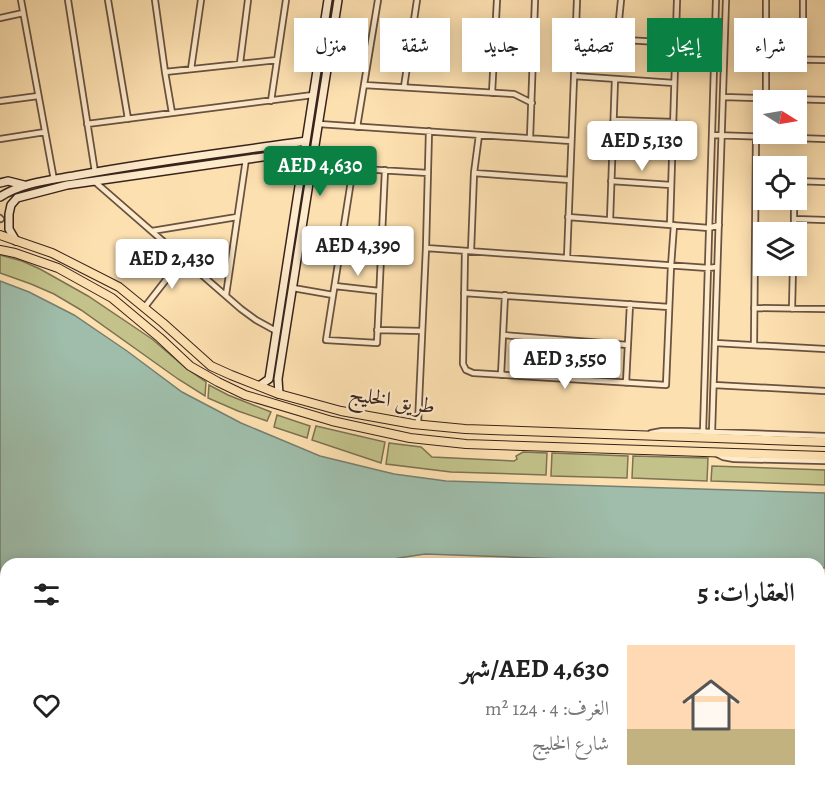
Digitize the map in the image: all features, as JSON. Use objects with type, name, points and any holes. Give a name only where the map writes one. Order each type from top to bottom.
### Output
[{"type":"main road","name":"طريق الخليج","points":[[0,235],[52,253],[119,287],[211,366],[279,394],[340,411],[465,429],[825,442]]},
{"type":"main road","name":"طريق الخليج","points":[[0,250],[58,268],[112,298],[190,366],[218,382],[245,395],[332,421],[410,438],[466,444],[825,456]]},
{"type":"street","points":[[21,0],[54,180]]},
{"type":"street","points":[[68,0],[95,172]]},
{"type":"street","points":[[108,0],[128,119]]},
{"type":"street","points":[[155,0],[172,113]]},
{"type":"street","points":[[190,69],[201,0]]},
{"type":"street","points":[[240,63],[248,0]]},
{"type":"street","points":[[271,101],[286,0]]},
{"type":"street","points":[[259,386],[269,379],[328,0]]},
{"type":"street","points":[[279,394],[278,380],[338,0]]},
{"type":"street","points":[[357,127],[378,0]]},
{"type":"street","points":[[404,87],[417,0]]},
{"type":"street","points":[[492,93],[497,0]]},
{"type":"street","points":[[530,138],[535,0]]},
{"type":"street","points":[[576,18],[577,0]]},
{"type":"street","points":[[619,18],[621,0]]},
{"type":"street","points":[[677,0],[677,18]]},
{"type":"street","points":[[703,432],[716,0]]},
{"type":"street","points":[[712,432],[726,0]]},
{"type":"street","points":[[766,0],[766,18]]},
{"type":"street","points":[[803,0],[803,18]]},
{"type":"street","points":[[0,18],[23,13]]},
{"type":"street","points":[[165,72],[277,60]]},
{"type":"street","points":[[807,60],[825,60]]},
{"type":"street","points":[[714,75],[724,61]]},
{"type":"street","points":[[567,258],[574,72]]},
{"type":"street","points":[[479,135],[464,293],[463,364],[466,370],[473,373],[666,385],[675,72]]},
{"type":"street","points":[[766,72],[766,90]]},
{"type":"street","points":[[574,76],[674,83]]},
{"type":"street","points":[[610,220],[615,79]]},
{"type":"street","points":[[364,85],[514,94],[532,102]]},
{"type":"street","points":[[87,124],[313,95]]},
{"type":"street","points":[[0,101],[38,96]]},
{"type":"street","points":[[723,97],[753,98]]},
{"type":"street","points":[[807,99],[825,100]]},
{"type":"street","points":[[614,120],[673,122]]},
{"type":"street","points":[[319,124],[571,141]]},
{"type":"street","points":[[418,424],[429,131]]},
{"type":"street","points":[[0,139],[45,132]]},
{"type":"street","points":[[712,135],[753,136]]},
{"type":"street","points":[[807,138],[825,139]]},
{"type":"street","points":[[0,197],[26,185],[95,172],[306,141]]},
{"type":"street","points":[[16,241],[9,229],[9,214],[11,205],[18,198],[67,185],[304,151]]},
{"type":"street","points":[[226,295],[246,159]]},
{"type":"street","points":[[312,166],[428,173]]},
{"type":"street","points":[[353,168],[326,339],[376,343],[385,170]]},
{"type":"street","points":[[474,173],[570,180]]},
{"type":"street","points":[[0,183],[8,181],[26,185]]},
{"type":"street","points":[[94,181],[256,320],[276,331]]},
{"type":"street","points":[[611,181],[671,185]]},
{"type":"street","points":[[807,181],[825,182]]},
{"type":"street","points":[[754,345],[756,210]]},
{"type":"street","points":[[794,210],[794,219],[825,220]]},
{"type":"street","points":[[152,231],[237,217]]},
{"type":"street","points":[[568,217],[709,228],[719,225]]},
{"type":"street","points":[[342,236],[382,239]]},
{"type":"street","points":[[426,248],[671,266],[717,267]]},
{"type":"street","points":[[144,308],[183,258]]},
{"type":"street","points":[[792,309],[793,276]]},
{"type":"street","points":[[334,286],[379,291]]},
{"type":"street","points":[[293,288],[333,295]]},
{"type":"street","points":[[464,293],[669,307]]},
{"type":"street","points":[[501,375],[505,296]]},
{"type":"street","points":[[626,383],[630,304]]},
{"type":"street","points":[[754,308],[825,309]]},
{"type":"street","points":[[377,330],[422,331]]},
{"type":"street","points":[[503,335],[628,345]]},
{"type":"street","points":[[715,343],[825,349]]},
{"type":"street","points":[[714,385],[825,391]]},
{"type":"street","points":[[639,435],[662,431],[825,436]]},
{"type":"street","points":[[712,452],[734,459],[825,461]]},
{"type":"green space","points":[[0,255],[40,269],[88,296],[152,339],[206,382],[205,396],[81,310],[54,294],[0,273]]},
{"type":"green space","points":[[209,385],[271,412],[267,421],[208,398]]},
{"type":"green space","points":[[277,415],[310,426],[307,438],[274,427]]},
{"type":"green space","points":[[316,426],[385,442],[381,463],[312,440]]},
{"type":"green space","points":[[389,443],[421,447],[432,457],[514,461],[517,459],[516,456],[523,452],[547,453],[546,475],[451,472],[386,464]]},
{"type":"green space","points":[[552,453],[628,456],[627,478],[551,476]]},
{"type":"green space","points":[[633,456],[708,458],[707,481],[632,478]]},
{"type":"green space","points":[[712,466],[825,470],[825,485],[711,481]]},
{"type":"shaded area","points":[[0,281],[29,292],[74,315],[182,392],[241,423],[320,456],[394,474],[446,481],[825,493],[825,558],[537,558],[425,554],[399,558],[0,558]]}]
